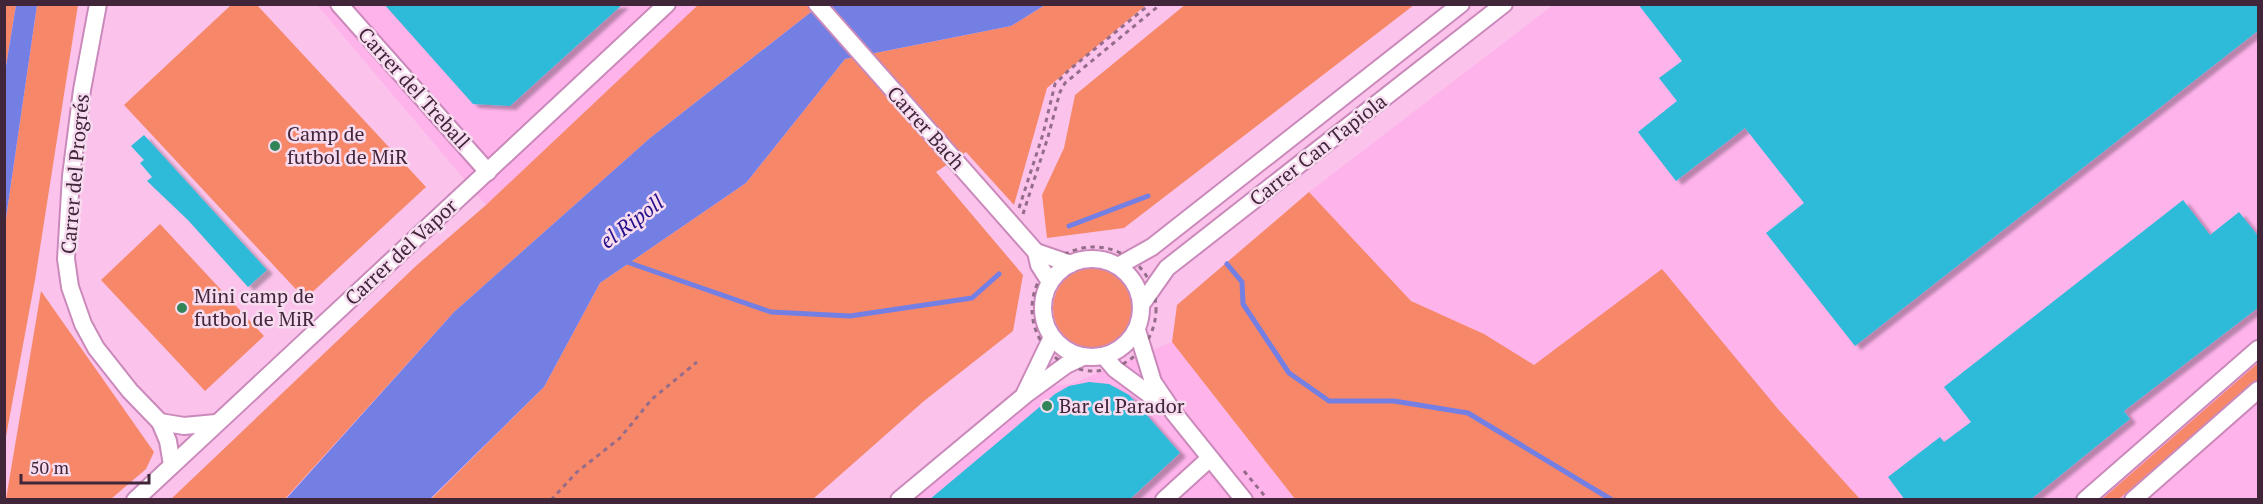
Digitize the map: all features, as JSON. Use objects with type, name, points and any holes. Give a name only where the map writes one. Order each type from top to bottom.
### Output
[{"type":"street","name":"Carrer del Progrés","points":[[98,4],[82,90],[71,176],[66,259],[70,287],[79,315],[96,348],[124,384],[160,422],[168,441],[172,465]]},
{"type":"street","name":"Carrer del Treball","points":[[339,4],[488,171]]},
{"type":"street","name":"Carrer del Vapor","points":[[135,500],[666,4]]},
{"type":"street","name":"Carrer Bach","points":[[817,4],[960,166],[1014,219],[1036,252],[1039,265],[1047,277]]},
{"type":"street","name":"Carrer Can Tapiola","points":[[1125,263],[1152,247],[1461,4]]},
{"type":"street","name":"Carrer Can Tapiola","points":[[1142,305],[1167,268],[1504,4]]},
{"type":"street","name":"Carrer Bach","points":[[1036,252],[1064,262]]},
{"type":"street","points":[[1025,394],[1050,344],[1043,315],[1047,277],[1056,274],[1064,262],[1095,259],[1125,263],[1142,305],[1141,318],[1137,330],[1110,362]]},
{"type":"street","points":[[1137,330],[1153,382],[1173,413],[1244,500]]},
{"type":"street","points":[[1050,344],[1061,346],[1083,357],[1110,362],[1173,413]]},
{"type":"street","points":[[2085,500],[2259,349]]},
{"type":"street","points":[[899,500],[1025,394],[1066,365],[1083,357]]},
{"type":"street","points":[[2133,500],[2259,390]]},
{"type":"street","points":[[160,422],[184,426],[216,423]]},
{"type":"street","points":[[1164,500],[1209,459]]},
{"type":"path","points":[[1014,219],[1043,134],[1056,84],[1068,70],[1150,4]]},
{"type":"path","points":[[1014,219],[1024,213],[1060,92],[1065,83],[1161,4]]},
{"type":"path","points":[[1101,247],[1115,250],[1125,263],[1148,276],[1156,303],[1153,330],[1142,349],[1126,362],[1110,362],[1094,372],[1066,365],[1050,344],[1038,338],[1033,322],[1034,291],[1073,250],[1101,247]]},
{"type":"path","points":[[551,500],[577,472],[620,438],[652,399],[697,362]]},
{"type":"shaded area","points":[[1186,4],[1414,5],[1124,228],[1047,238],[1042,195],[1064,148],[1075,95]]},
{"type":"shaded area","points":[[5,5],[16,5],[5,72]]},
{"type":"shaded area","points":[[37,5],[78,5],[35,280],[5,442],[5,225]]},
{"type":"shaded area","name":"Camp de futbol de MiR","points":[[231,5],[257,5],[426,187],[305,299],[124,105]]},
{"type":"shaded area","points":[[317,5],[698,5],[486,205]]},
{"type":"shaded area","points":[[698,5],[820,5],[650,138],[454,312],[285,499],[170,500],[417,265],[486,205]]},
{"type":"shaded area","points":[[1045,5],[1146,5],[1047,88],[1014,205],[966,152],[936,172],[1023,275],[1013,331],[924,401],[813,499],[430,500],[544,387],[600,283],[746,183],[845,59],[1011,26]]},
{"type":"shaded area","points":[[1553,5],[2258,5],[2258,499],[1860,499],[1778,409],[1587,327],[1534,365],[1484,334],[1411,301],[1309,192]]},
{"type":"shaded area","points":[[1309,192],[1411,301],[1484,334],[1534,365],[1662,269],[1778,409],[1860,499],[1295,499],[1172,342],[1177,305]]},
{"type":"shaded area","name":"Mini camp de futbol de MiR","points":[[160,224],[264,336],[205,391],[101,280]]},
{"type":"shaded area","points":[[1093,268],[1108,271],[1121,280],[1130,293],[1133,308],[1130,323],[1121,336],[1108,345],[1093,348],[1078,345],[1065,336],[1056,323],[1053,308],[1056,293],[1065,280],[1078,271]]},
{"type":"shaded area","points":[[41,291],[154,452],[146,469],[111,499],[6,499]]},
{"type":"shaded area","points":[[1172,342],[1295,499],[912,500],[1049,386],[1071,384]]},
{"type":"shaded area","points":[[2258,363],[2258,379],[2119,499],[2101,500]]},
{"type":"water","points":[[16,5],[37,5],[5,225],[5,72]]},
{"type":"water","name":"el Ripoll","points":[[820,5],[1045,5],[1011,26],[845,59],[746,183],[600,283],[544,387],[430,499],[285,500],[454,312],[650,138]]},
{"type":"building","points":[[384,4],[623,4],[510,106],[473,104]]},
{"type":"building","points":[[1638,4],[2259,4],[2259,30],[1855,346],[1766,233],[1804,203],[1745,128],[1676,181],[1638,132],[1677,101],[1659,78],[1682,61]]},
{"type":"building","points":[[144,135],[267,270],[248,287],[188,220],[147,181],[152,177],[140,163],[144,160],[131,146]]},
{"type":"building","points":[[2183,200],[2210,235],[2239,212],[2259,237],[2259,307],[2124,411],[2130,419],[2030,500],[1905,500],[1888,477],[1940,437],[1944,442],[1971,422],[1944,387]]},
{"type":"building","points":[[1089,382],[1109,384],[1129,395],[1180,453],[1129,500],[929,500],[1055,394],[1069,386]]},
{"type":"waterway","points":[[1069,226],[1148,196]]},
{"type":"waterway","points":[[624,261],[771,312],[850,316],[972,298],[999,274]]},
{"type":"waterway","points":[[1227,264],[1242,282],[1243,304],[1289,373],[1329,401],[1394,401],[1468,413],[1612,500]]},
{"type":"place","name":"Camp de futbol de MiR","points":[[275,146]]},
{"type":"place","name":"Mini camp de futbol de MiR","points":[[182,308]]},
{"type":"place","name":"Bar el Parador","points":[[1047,406]]}]
